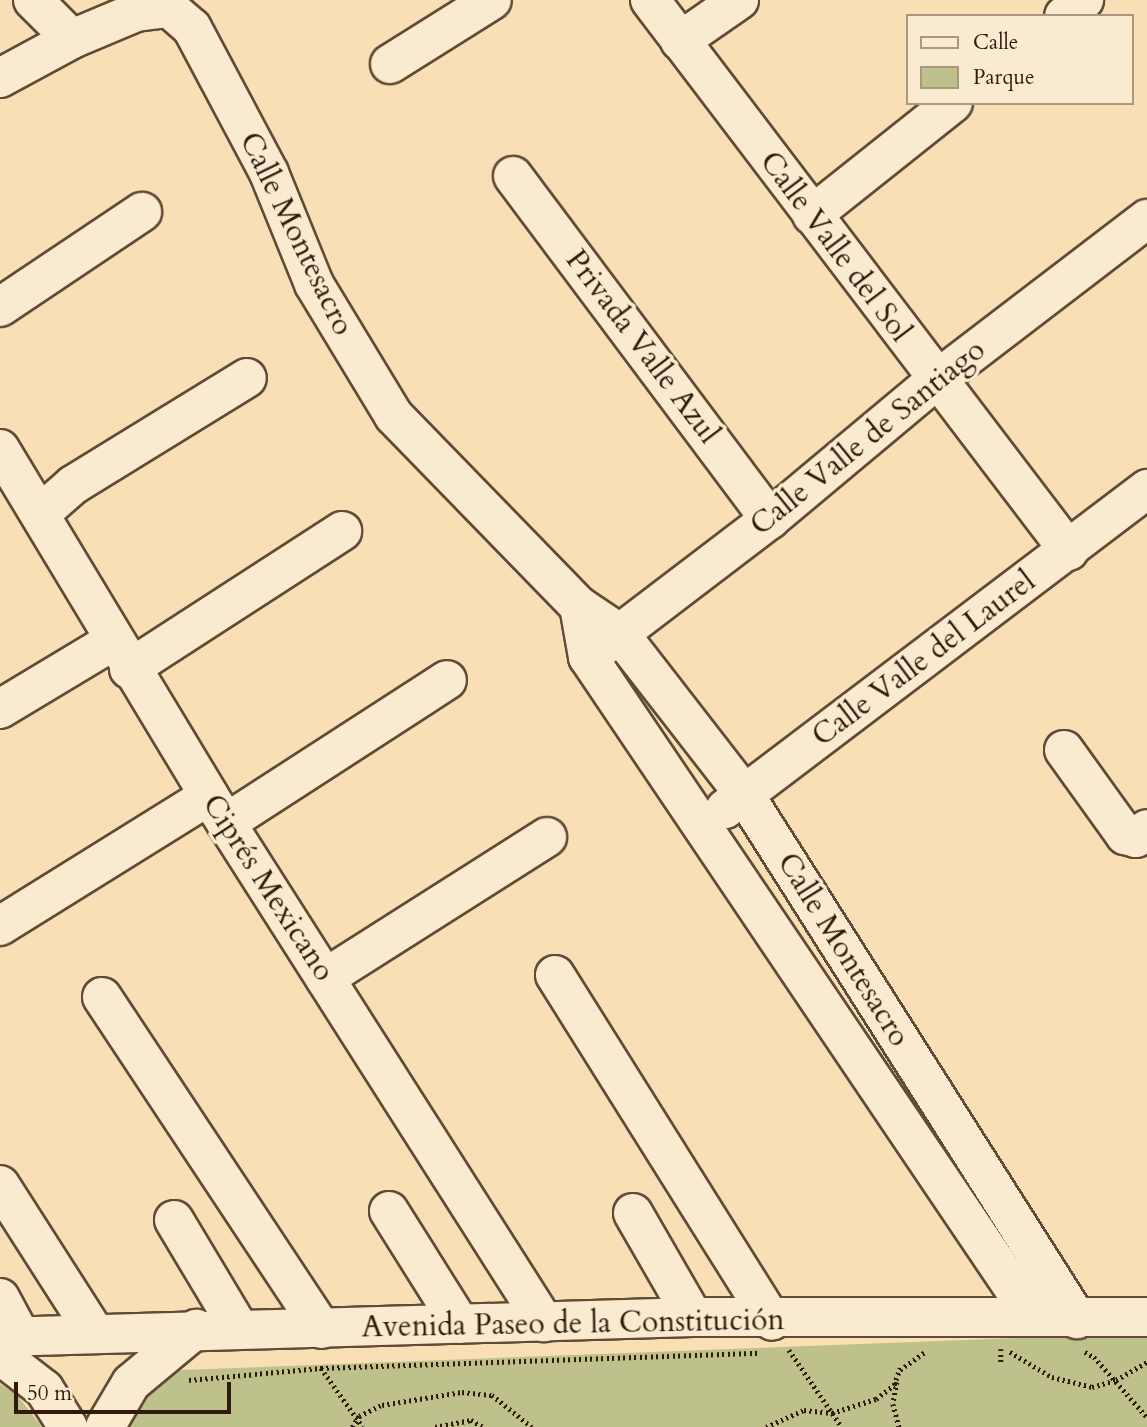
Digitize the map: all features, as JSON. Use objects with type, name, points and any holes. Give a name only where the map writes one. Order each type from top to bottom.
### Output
[{"type":"street","points":[[0,78],[72,38],[33,0]]},
{"type":"street","points":[[390,64],[492,0]]},
{"type":"street","name":"Calle Valle del Sol","points":[[650,0],[935,381],[1069,551]]},
{"type":"street","points":[[680,41],[739,0]]},
{"type":"street","points":[[1066,14],[1084,0]]},
{"type":"street","name":"Calle Montesacro","points":[[72,38],[136,12],[169,8],[192,28],[269,173],[314,284],[394,416],[579,606],[619,633],[744,794],[1080,1335]]},
{"type":"street","points":[[812,215],[950,105]]},
{"type":"street","name":"Privada Valle Azul","points":[[513,176],[771,519]]},
{"type":"street","points":[[0,307],[142,212]]},
{"type":"street","name":"Calle Valle de Santiago","points":[[588,657],[771,519],[935,381],[1147,219]]},
{"type":"street","points":[[21,499],[73,485],[247,378]]},
{"type":"street","name":"Ciprés Mexicano","points":[[0,450],[21,499],[544,1322]]},
{"type":"street","name":"Calle Valle del Laurel","points":[[700,828],[1069,551],[1147,489]]},
{"type":"street","points":[[0,709],[121,655],[342,531]]},
{"type":"street","name":"Calle Montesacro","points":[[579,606],[588,657],[1023,1331]]},
{"type":"street","points":[[0,926],[217,810],[447,680]]},
{"type":"street","points":[[1064,750],[1125,835],[1136,838],[1147,829]]},
{"type":"street","points":[[325,978],[548,837]]},
{"type":"street","points":[[555,975],[775,1345]]},
{"type":"street","points":[[102,997],[309,1329]]},
{"type":"street","points":[[0,1185],[94,1332]]},
{"type":"street","points":[[389,1212],[460,1324]]},
{"type":"street","points":[[633,1213],[693,1317]]},
{"type":"street","points":[[174,1220],[238,1327]]},
{"type":"street","points":[[0,1298],[7,1343],[44,1389],[68,1427]]},
{"type":"street","name":"Avenida Paseo de la Constitución","points":[[7,1343],[94,1332],[238,1327],[309,1329],[693,1317],[775,1345],[1023,1331],[1080,1335],[1147,1317]]},
{"type":"street","points":[[105,1427],[131,1383],[196,1329]]},
{"type":"path","points":[[309,1329],[321,1368],[363,1427]]},
{"type":"path","points":[[1023,1331],[1001,1345],[1052,1377],[1077,1385],[1091,1387],[1116,1380],[1147,1362]]},
{"type":"path","points":[[1080,1335],[1094,1357],[1147,1417]]},
{"type":"path","points":[[775,1345],[842,1427]]},
{"type":"path","points":[[247,1372],[775,1345],[803,1352]]},
{"type":"path","points":[[766,1427],[804,1410],[832,1413],[876,1399],[894,1385],[900,1368],[929,1349]]},
{"type":"path","points":[[899,1427],[893,1405],[900,1368]]},
{"type":"path","points":[[352,1427],[357,1418],[382,1405],[462,1392],[492,1395],[532,1427]]},
{"type":"path","points":[[435,1427],[471,1420],[483,1427]]},
{"type":"green space","points":[[1147,1333],[1147,1427],[118,1427],[140,1391],[181,1370]]},
{"type":"green space","points":[[0,1384],[17,1395],[42,1427],[0,1427]]}]
